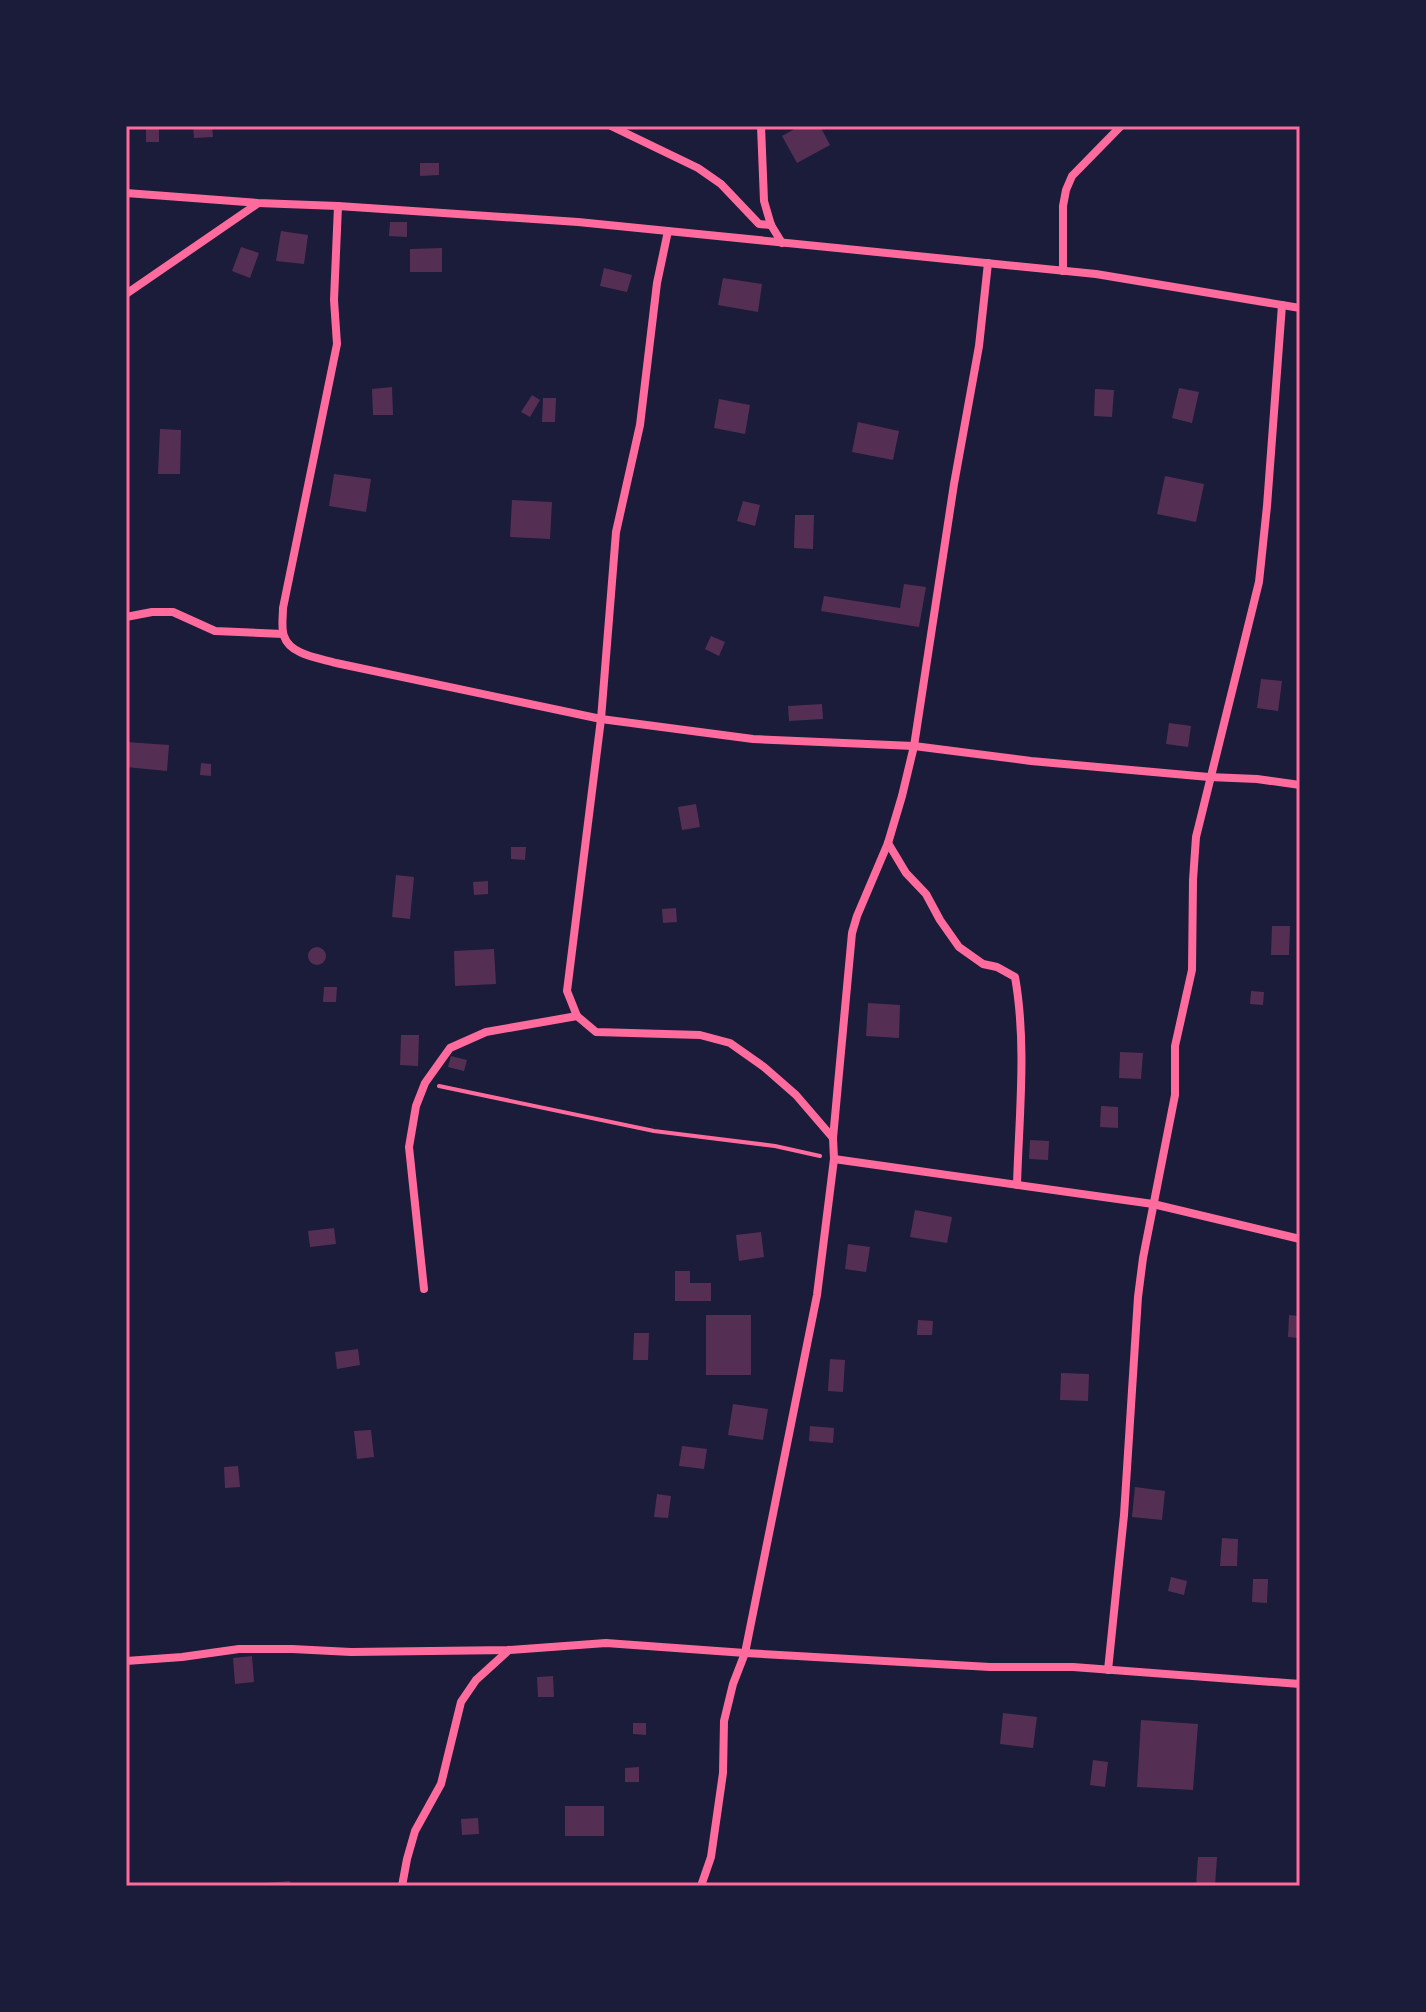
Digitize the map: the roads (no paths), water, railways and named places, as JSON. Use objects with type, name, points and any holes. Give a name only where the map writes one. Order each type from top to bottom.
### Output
[{"type":"street","points":[[611,126],[698,168],[721,184],[759,224],[771,225]]},
{"type":"street","points":[[761,126],[764,201],[771,225],[782,243]]},
{"type":"street","points":[[1063,271],[1063,206],[1066,190],[1072,176],[1121,126]]},
{"type":"street","points":[[126,193],[578,222],[1096,274],[1300,308]]},
{"type":"street","points":[[126,294],[258,203]]},
{"type":"street","points":[[338,206],[334,300],[337,344],[283,608],[283,634],[289,646],[304,654],[336,663],[601,719],[753,739],[914,746],[1031,761],[1300,785]]},
{"type":"street","points":[[668,231],[657,283],[640,425],[616,532],[601,719],[567,991],[577,1016],[596,1032],[700,1035],[730,1043],[796,1095],[833,1138]]},
{"type":"street","points":[[701,1886],[711,1857],[723,1773],[724,1721],[745,1653],[817,1295],[834,1159],[833,1138],[852,933],[888,843],[914,746],[954,484],[979,346],[988,263]]},
{"type":"street","points":[[1108,1670],[1124,1515],[1138,1297],[1175,1095],[1175,1046],[1192,970],[1196,837],[1259,582],[1282,305]]},
{"type":"street","points":[[126,617],[173,612],[215,631],[283,634]]},
{"type":"street","points":[[888,843],[906,873],[926,894],[959,947],[983,964],[997,967],[1015,977],[1021,1062],[1017,1185]]},
{"type":"street","points":[[424,1289],[409,1147],[416,1106],[425,1083],[450,1048],[462,1042],[486,1032],[577,1016]]},
{"type":"street","points":[[834,1159],[1153,1204],[1300,1239]]},
{"type":"street","points":[[126,1661],[239,1649],[351,1652],[510,1650],[606,1643],[990,1667],[1073,1667],[1300,1684]]},
{"type":"street","points":[[402,1886],[415,1831],[441,1784],[461,1702],[476,1680],[510,1650]]}]
